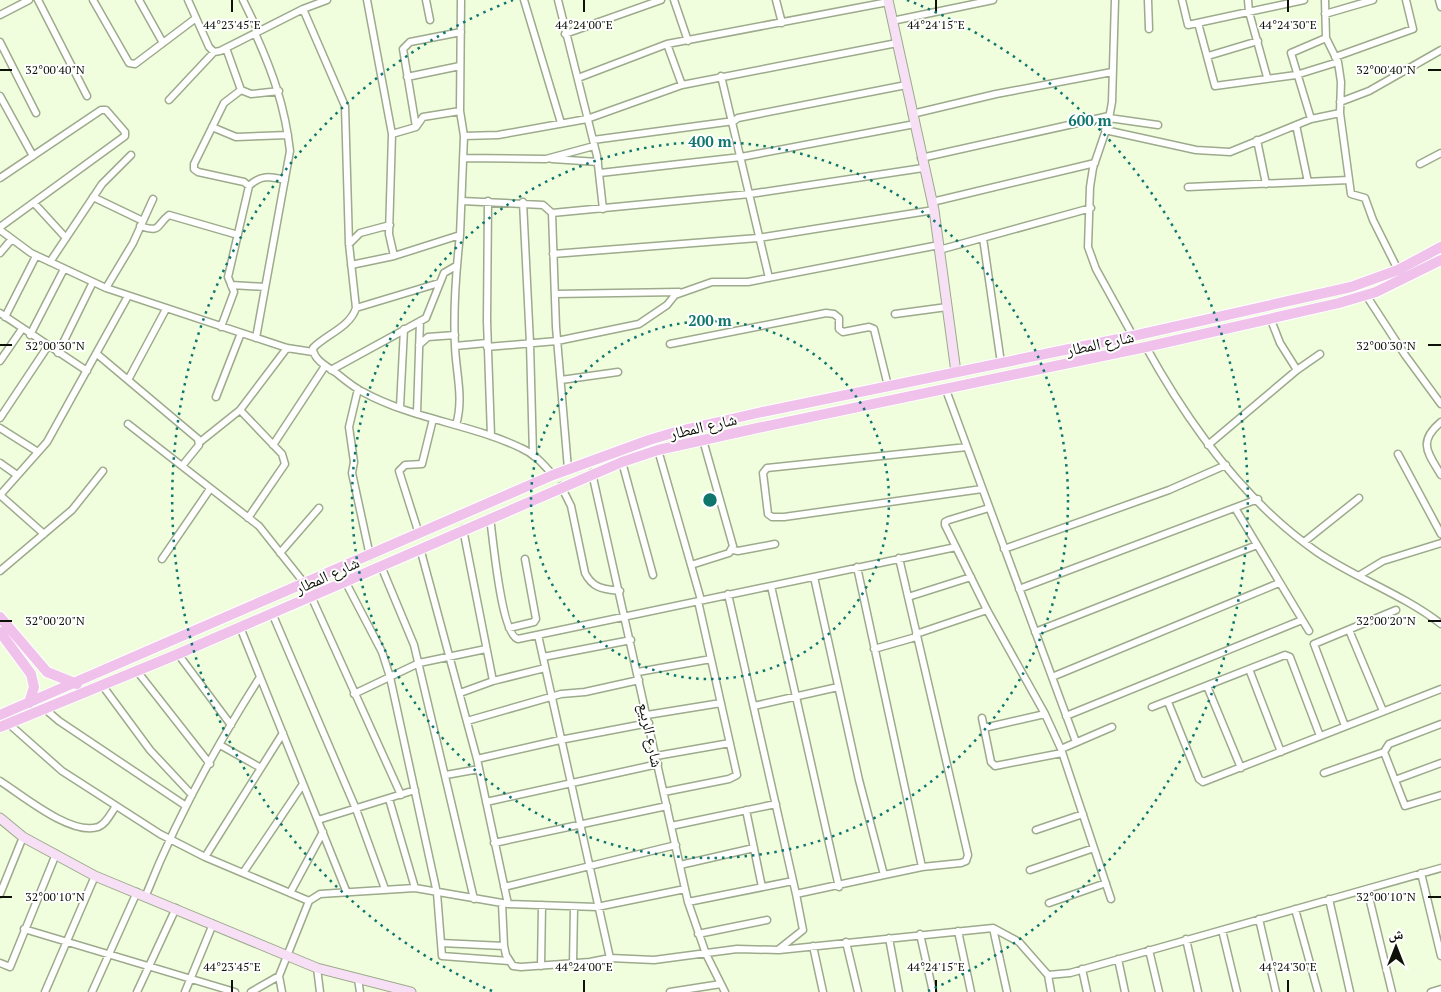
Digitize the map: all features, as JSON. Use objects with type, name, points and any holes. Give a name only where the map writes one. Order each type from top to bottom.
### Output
[{"type":"main road","name":"شارع المطار","points":[[0,715],[77,684],[554,475],[671,433],[772,410],[1133,336],[1316,295],[1373,280],[1398,270],[1441,247]]},
{"type":"main road","name":"شارع المطار","points":[[4,725],[178,654],[561,486],[658,450],[1271,320],[1366,295],[1400,282],[1441,260]]},
{"type":"main road","points":[[1336,290],[1335,296],[1339,303]]},
{"type":"main road","points":[[1316,295],[1320,302],[1319,308]]},
{"type":"main road","points":[[772,410],[771,418],[776,424]]},
{"type":"main road","points":[[749,415],[753,422],[751,429]]},
{"type":"main road","points":[[464,514],[463,521],[466,528]]},
{"type":"main road","points":[[445,523],[450,529],[450,535]]},
{"type":"main road","points":[[232,616],[230,623],[238,628]]},
{"type":"main road","points":[[0,617],[31,674],[34,687],[29,703]]},
{"type":"main road","points":[[208,626],[215,632],[213,638]]},
{"type":"main road","points":[[0,632],[13,641],[47,672],[77,684]]},
{"type":"street","points":[[0,15],[29,0]]},
{"type":"street","points":[[38,0],[87,96]]},
{"type":"street","points":[[93,0],[129,63],[138,63],[196,18]]},
{"type":"street","points":[[139,0],[163,43]]},
{"type":"street","points":[[188,0],[209,47],[214,52]]},
{"type":"street","points":[[243,0],[279,91],[290,151],[256,338]]},
{"type":"street","points":[[169,100],[214,52],[226,48],[303,9],[328,0]]},
{"type":"street","points":[[367,0],[392,134],[390,225],[394,256]]},
{"type":"street","points":[[426,0],[430,20]]},
{"type":"street","points":[[456,425],[461,404],[455,335],[456,266],[460,235],[464,136],[460,111],[461,0]]},
{"type":"street","points":[[524,0],[561,123]]},
{"type":"street","points":[[558,0],[565,34],[594,143],[600,173],[603,209]]},
{"type":"street","points":[[565,34],[661,0]]},
{"type":"street","points":[[674,0],[688,42]]},
{"type":"street","points":[[776,0],[782,23]]},
{"type":"street","points":[[892,21],[994,0]]},
{"type":"street","points":[[1115,0],[1112,102],[1090,187],[1088,246],[1133,336]]},
{"type":"street","points":[[1148,0],[1149,29]]},
{"type":"street","points":[[1182,0],[1188,26],[1304,0]]},
{"type":"street","points":[[1248,0],[1249,12],[1267,77]]},
{"type":"street","points":[[1325,0],[1326,38],[1336,60],[1341,82],[1340,113],[1351,194],[1365,198],[1373,220],[1398,270]]},
{"type":"street","points":[[1325,14],[1373,0]]},
{"type":"street","points":[[1198,23],[1216,86],[1267,77],[1296,75],[1413,29],[1406,0]]},
{"type":"street","points":[[1439,0],[1441,7]]},
{"type":"street","points":[[578,78],[667,44],[688,42],[888,1],[923,168],[933,206],[956,372]]},
{"type":"street","points":[[303,9],[345,106],[349,244],[356,308],[353,316],[320,341],[313,348],[313,352]]},
{"type":"street","points":[[416,127],[403,49],[410,42],[461,32]]},
{"type":"street","points":[[1311,119],[1296,75],[1291,53],[1326,38]]},
{"type":"street","points":[[1208,56],[1258,41]]},
{"type":"street","points":[[0,42],[36,113]]},
{"type":"street","points":[[464,136],[498,135],[587,119],[682,85],[897,43]]},
{"type":"street","points":[[667,44],[682,85]]},
{"type":"street","points":[[226,48],[241,90],[251,94],[279,91]]},
{"type":"street","points":[[1340,102],[1369,91],[1441,50]]},
{"type":"street","points":[[407,78],[460,66]]},
{"type":"street","points":[[912,114],[996,94],[1112,72]]},
{"type":"street","points":[[722,76],[734,121],[768,278]]},
{"type":"street","points":[[546,159],[594,143],[734,121],[738,118],[906,85]]},
{"type":"street","points":[[241,90],[224,103],[194,164],[194,169],[198,172],[244,182],[249,186]]},
{"type":"street","points":[[0,96],[34,156]]},
{"type":"street","points":[[0,178],[101,110],[106,110],[125,132],[125,136],[0,229],[11,240],[36,256],[106,288],[287,348],[313,352],[328,368],[358,389],[433,419],[491,436],[533,456],[554,475]]},
{"type":"street","points":[[392,134],[416,127],[423,117],[460,111]]},
{"type":"street","points":[[1105,130],[1216,152],[1230,152],[1311,119],[1340,113]]},
{"type":"street","points":[[921,158],[1109,117],[1158,125]]},
{"type":"street","points":[[600,173],[741,157],[914,124]]},
{"type":"street","points":[[1296,125],[1308,182]]},
{"type":"street","points":[[212,127],[236,136],[288,134]]},
{"type":"street","points":[[1257,140],[1266,184]]},
{"type":"street","points":[[1420,164],[1441,152]]},
{"type":"street","points":[[50,262],[93,197],[112,173],[131,155]]},
{"type":"street","points":[[463,158],[598,162]]},
{"type":"street","points":[[554,254],[758,238],[933,206],[1095,163]]},
{"type":"street","points":[[552,213],[750,194],[923,168]]},
{"type":"street","points":[[221,326],[234,292],[228,277],[249,186],[256,179],[270,176],[284,180]]},
{"type":"street","points":[[1188,186],[1349,180]]},
{"type":"street","points":[[93,197],[153,230],[158,229],[169,215],[238,235]]},
{"type":"street","points":[[106,288],[142,223],[152,199]]},
{"type":"street","points":[[462,201],[523,202],[543,205],[552,213],[557,341],[568,470]]},
{"type":"street","points":[[488,202],[487,345],[491,436]]},
{"type":"street","points":[[523,202],[533,456]]},
{"type":"street","points":[[34,203],[66,238]]},
{"type":"street","points":[[555,294],[682,292],[712,282],[748,282],[939,248],[983,238],[1090,208]]},
{"type":"street","points":[[349,244],[360,232],[390,225]]},
{"type":"street","points":[[351,265],[394,256],[460,235]]},
{"type":"street","points":[[983,238],[1001,363]]},
{"type":"street","points":[[0,253],[11,240]]},
{"type":"street","points":[[36,256],[3,315],[87,372]]},
{"type":"street","points":[[273,445],[328,368],[420,321],[429,314],[444,273],[456,266]]},
{"type":"street","points":[[30,335],[64,269]]},
{"type":"street","points":[[58,353],[93,282]]},
{"type":"street","points":[[356,308],[439,284]]},
{"type":"street","points":[[232,285],[265,287]]},
{"type":"street","points":[[455,346],[557,341],[639,324],[682,292]]},
{"type":"street","points":[[1366,295],[1405,355],[1441,404]]},
{"type":"street","points":[[44,534],[0,495],[47,442],[128,296]]},
{"type":"street","points":[[895,314],[947,307]]},
{"type":"street","points":[[128,380],[166,309]]},
{"type":"street","points":[[670,344],[826,313],[834,314],[839,318],[839,329],[844,332],[869,327],[874,329],[888,386]]},
{"type":"street","points":[[1271,320],[1280,343],[1297,370]]},
{"type":"street","points":[[417,413],[420,321]]},
{"type":"street","points":[[0,361],[22,329]]},
{"type":"street","points":[[400,407],[404,329]]},
{"type":"street","points":[[216,397],[241,333]]},
{"type":"street","points":[[419,344],[434,335],[455,335]]},
{"type":"street","points":[[0,418],[48,346]]},
{"type":"street","points":[[1146,347],[1173,396],[1208,445],[1258,499],[1304,542],[1339,565],[1419,607],[1441,624]]},
{"type":"street","points":[[182,466],[200,442],[240,410],[287,348]]},
{"type":"street","points":[[97,354],[200,442]]},
{"type":"street","points":[[1208,445],[1297,370],[1320,354]]},
{"type":"street","points":[[561,380],[618,372]]},
{"type":"street","points":[[358,389],[349,427],[354,462],[352,473],[370,556]]},
{"type":"street","points":[[946,390],[1076,742]]},
{"type":"street","points":[[240,410],[282,454],[285,464],[248,518]]},
{"type":"street","points":[[419,534],[399,471],[405,465],[422,464],[433,419]]},
{"type":"street","points":[[1441,422],[1427,437],[1426,444],[1428,452],[1441,475]]},
{"type":"street","points":[[128,424],[259,526],[305,584]]},
{"type":"street","points":[[0,428],[38,452]]},
{"type":"street","points":[[703,440],[734,546],[732,550]]},
{"type":"street","points":[[967,447],[767,468],[763,473],[763,481],[768,514],[772,517],[784,517],[982,489]]},
{"type":"street","points":[[658,450],[700,600],[737,775],[664,792]]},
{"type":"street","points":[[1398,454],[1441,534]]},
{"type":"street","points":[[622,462],[653,575]]},
{"type":"street","points":[[0,463],[17,475]]},
{"type":"street","points":[[1004,548],[1169,490],[1226,465]]},
{"type":"street","points":[[0,571],[76,506],[103,470]]},
{"type":"street","name":"شارع الربيع","points":[[592,473],[631,640],[688,902],[706,954],[725,992]]},
{"type":"street","points":[[561,486],[568,495],[585,574],[589,582],[596,587],[620,591]]},
{"type":"street","points":[[162,559],[210,489]]},
{"type":"street","points":[[1304,542],[1359,498]]},
{"type":"street","points":[[1019,589],[1258,499]]},
{"type":"street","points":[[280,553],[319,508]]},
{"type":"street","points":[[989,508],[945,522],[971,577],[1045,714],[1062,751],[1111,899]]},
{"type":"street","points":[[1235,508],[1278,583],[1309,631]]},
{"type":"street","points":[[490,518],[503,609],[509,628],[515,638],[518,639],[956,547]]},
{"type":"street","points":[[466,528],[493,681]]},
{"type":"street","points":[[1360,575],[1382,561],[1441,543]]},
{"type":"street","points":[[691,564],[732,550],[738,551],[775,544]]},
{"type":"street","points":[[1035,632],[1257,545]]},
{"type":"street","points":[[420,548],[477,759],[504,886],[504,946],[509,961],[513,966],[573,964],[610,958],[654,960],[737,949],[779,950],[958,930],[993,928],[1019,942],[1048,975],[1051,992]]},
{"type":"street","points":[[509,628],[534,622],[536,619],[525,558]]},
{"type":"street","points":[[796,894],[922,867],[961,863],[966,861],[968,855],[899,558]]},
{"type":"street","points":[[381,566],[414,645],[474,899]]},
{"type":"street","points":[[856,568],[922,867]]},
{"type":"street","points":[[814,577],[859,780],[884,875]]},
{"type":"street","points":[[908,597],[971,577]]},
{"type":"street","points":[[345,581],[382,652],[390,676],[438,893],[442,956],[446,958],[509,961]]},
{"type":"street","points":[[1052,677],[1278,583]]},
{"type":"street","points":[[771,586],[839,886]]},
{"type":"street","points":[[728,594],[794,881],[803,930],[779,950]]},
{"type":"street","points":[[311,596],[401,795]]},
{"type":"street","points":[[874,648],[916,636],[988,610]]},
{"type":"street","points":[[1345,726],[1314,644],[1396,610]]},
{"type":"street","points":[[272,613],[356,809],[385,888]]},
{"type":"street","points":[[1066,716],[1302,620]]},
{"type":"street","points":[[238,628],[260,677],[347,893]]},
{"type":"street","points":[[1349,630],[1383,711]]},
{"type":"street","points":[[538,635],[597,907],[610,958]]},
{"type":"street","points":[[543,657],[631,640]]},
{"type":"street","points":[[354,694],[419,663],[486,649]]},
{"type":"street","points":[[178,654],[230,726]]},
{"type":"street","points":[[1152,707],[1249,670],[1285,654],[1290,657],[1320,736]]},
{"type":"street","points":[[638,672],[711,659]]},
{"type":"street","points":[[460,693],[493,681],[545,668]]},
{"type":"street","points":[[1249,670],[1280,752]]},
{"type":"street","points":[[137,671],[210,764]]},
{"type":"street","points":[[92,992],[109,953],[168,839],[230,726],[260,677]]},
{"type":"street","points":[[467,722],[551,697],[639,680]]},
{"type":"street","points":[[102,685],[150,750],[192,795]]},
{"type":"street","points":[[1207,686],[1241,768]]},
{"type":"street","points":[[754,706],[838,687]]},
{"type":"street","points":[[1168,702],[1199,779],[1203,782],[1441,689]]},
{"type":"street","points":[[647,715],[721,703]]},
{"type":"street","points":[[45,709],[59,722],[186,806]]},
{"type":"street","points":[[984,728],[1045,714]]},
{"type":"street","points":[[982,718],[991,762],[995,766],[1062,751],[1076,742],[1112,727]]},
{"type":"street","points":[[477,759],[560,740],[649,723]]},
{"type":"street","points":[[1324,773],[1384,752],[1389,744],[1441,724]]},
{"type":"street","points":[[4,725],[62,771],[168,839],[205,857],[309,901]]},
{"type":"street","points":[[205,857],[283,733]]},
{"type":"street","points":[[656,756],[730,743]]},
{"type":"street","points":[[220,745],[260,768]]},
{"type":"street","points":[[1384,752],[1405,806],[1441,795]]},
{"type":"street","points":[[486,802],[658,764]]},
{"type":"street","points":[[1395,780],[1441,764]]},
{"type":"street","points":[[446,776],[479,769]]},
{"type":"street","points":[[0,781],[59,820],[85,828],[96,828],[102,824],[116,806]]},
{"type":"street","points":[[243,873],[304,784]]},
{"type":"street","points":[[318,820],[415,790]]},
{"type":"street","points":[[389,799],[415,888]]},
{"type":"street","points":[[671,826],[776,804]]},
{"type":"street","points":[[494,843],[579,823],[667,806]]},
{"type":"street","points":[[746,810],[762,887]]},
{"type":"street","points":[[1036,830],[1083,814]]},
{"type":"street","points":[[0,818],[23,837],[95,876],[141,893],[316,968],[411,992]]},
{"type":"street","points":[[290,893],[323,832]]},
{"type":"street","points":[[0,894],[23,837]]},
{"type":"street","points":[[504,886],[588,864],[676,845]]},
{"type":"street","points":[[680,864],[754,848]]},
{"type":"street","points":[[1030,870],[1094,848]]},
{"type":"street","points":[[0,963],[10,967],[56,854]]},
{"type":"street","points":[[1048,975],[1082,969],[1441,868]]},
{"type":"street","points":[[1421,874],[1441,956]]},
{"type":"street","points":[[45,992],[95,876]]},
{"type":"street","points":[[688,902],[794,881]]},
{"type":"street","points":[[1049,902],[1106,883]]},
{"type":"street","points":[[282,992],[280,976],[287,956],[309,901],[320,894],[385,888],[415,888],[505,904],[597,907],[685,889]]},
{"type":"street","points":[[1367,889],[1392,992]]},
{"type":"street","points":[[1329,900],[1350,992]]},
{"type":"street","points":[[541,966],[542,905]]},
{"type":"street","points":[[573,964],[574,906]]},
{"type":"street","points":[[137,992],[176,908]]},
{"type":"street","points":[[1295,909],[1318,992]]},
{"type":"street","points":[[1259,919],[1276,992]]},
{"type":"street","points":[[698,934],[767,920]]},
{"type":"street","points":[[185,992],[212,924]]},
{"type":"street","points":[[993,928],[1007,992]]},
{"type":"street","points":[[24,929],[235,992]]},
{"type":"street","points":[[958,930],[972,992]]},
{"type":"street","points":[[1222,930],[1237,992]]},
{"type":"street","points":[[920,934],[933,992]]},
{"type":"street","points":[[889,938],[900,992]]},
{"type":"street","points":[[1186,940],[1198,992]]},
{"type":"street","points":[[846,942],[858,992]]},
{"type":"street","points":[[441,943],[504,946]]},
{"type":"street","points":[[813,946],[824,992]]},
{"type":"street","points":[[1148,950],[1158,992]]},
{"type":"street","points":[[1118,959],[1125,992]]},
{"type":"street","points":[[316,968],[320,992]]},
{"type":"street","points":[[1082,969],[1087,992]]},
{"type":"street","points":[[251,992],[280,976]]},
{"type":"street","points":[[358,979],[360,992]]},
{"type":"street","points":[[670,992],[721,984]]},
{"type":"street","points":[[1431,992],[1441,989]]}]
